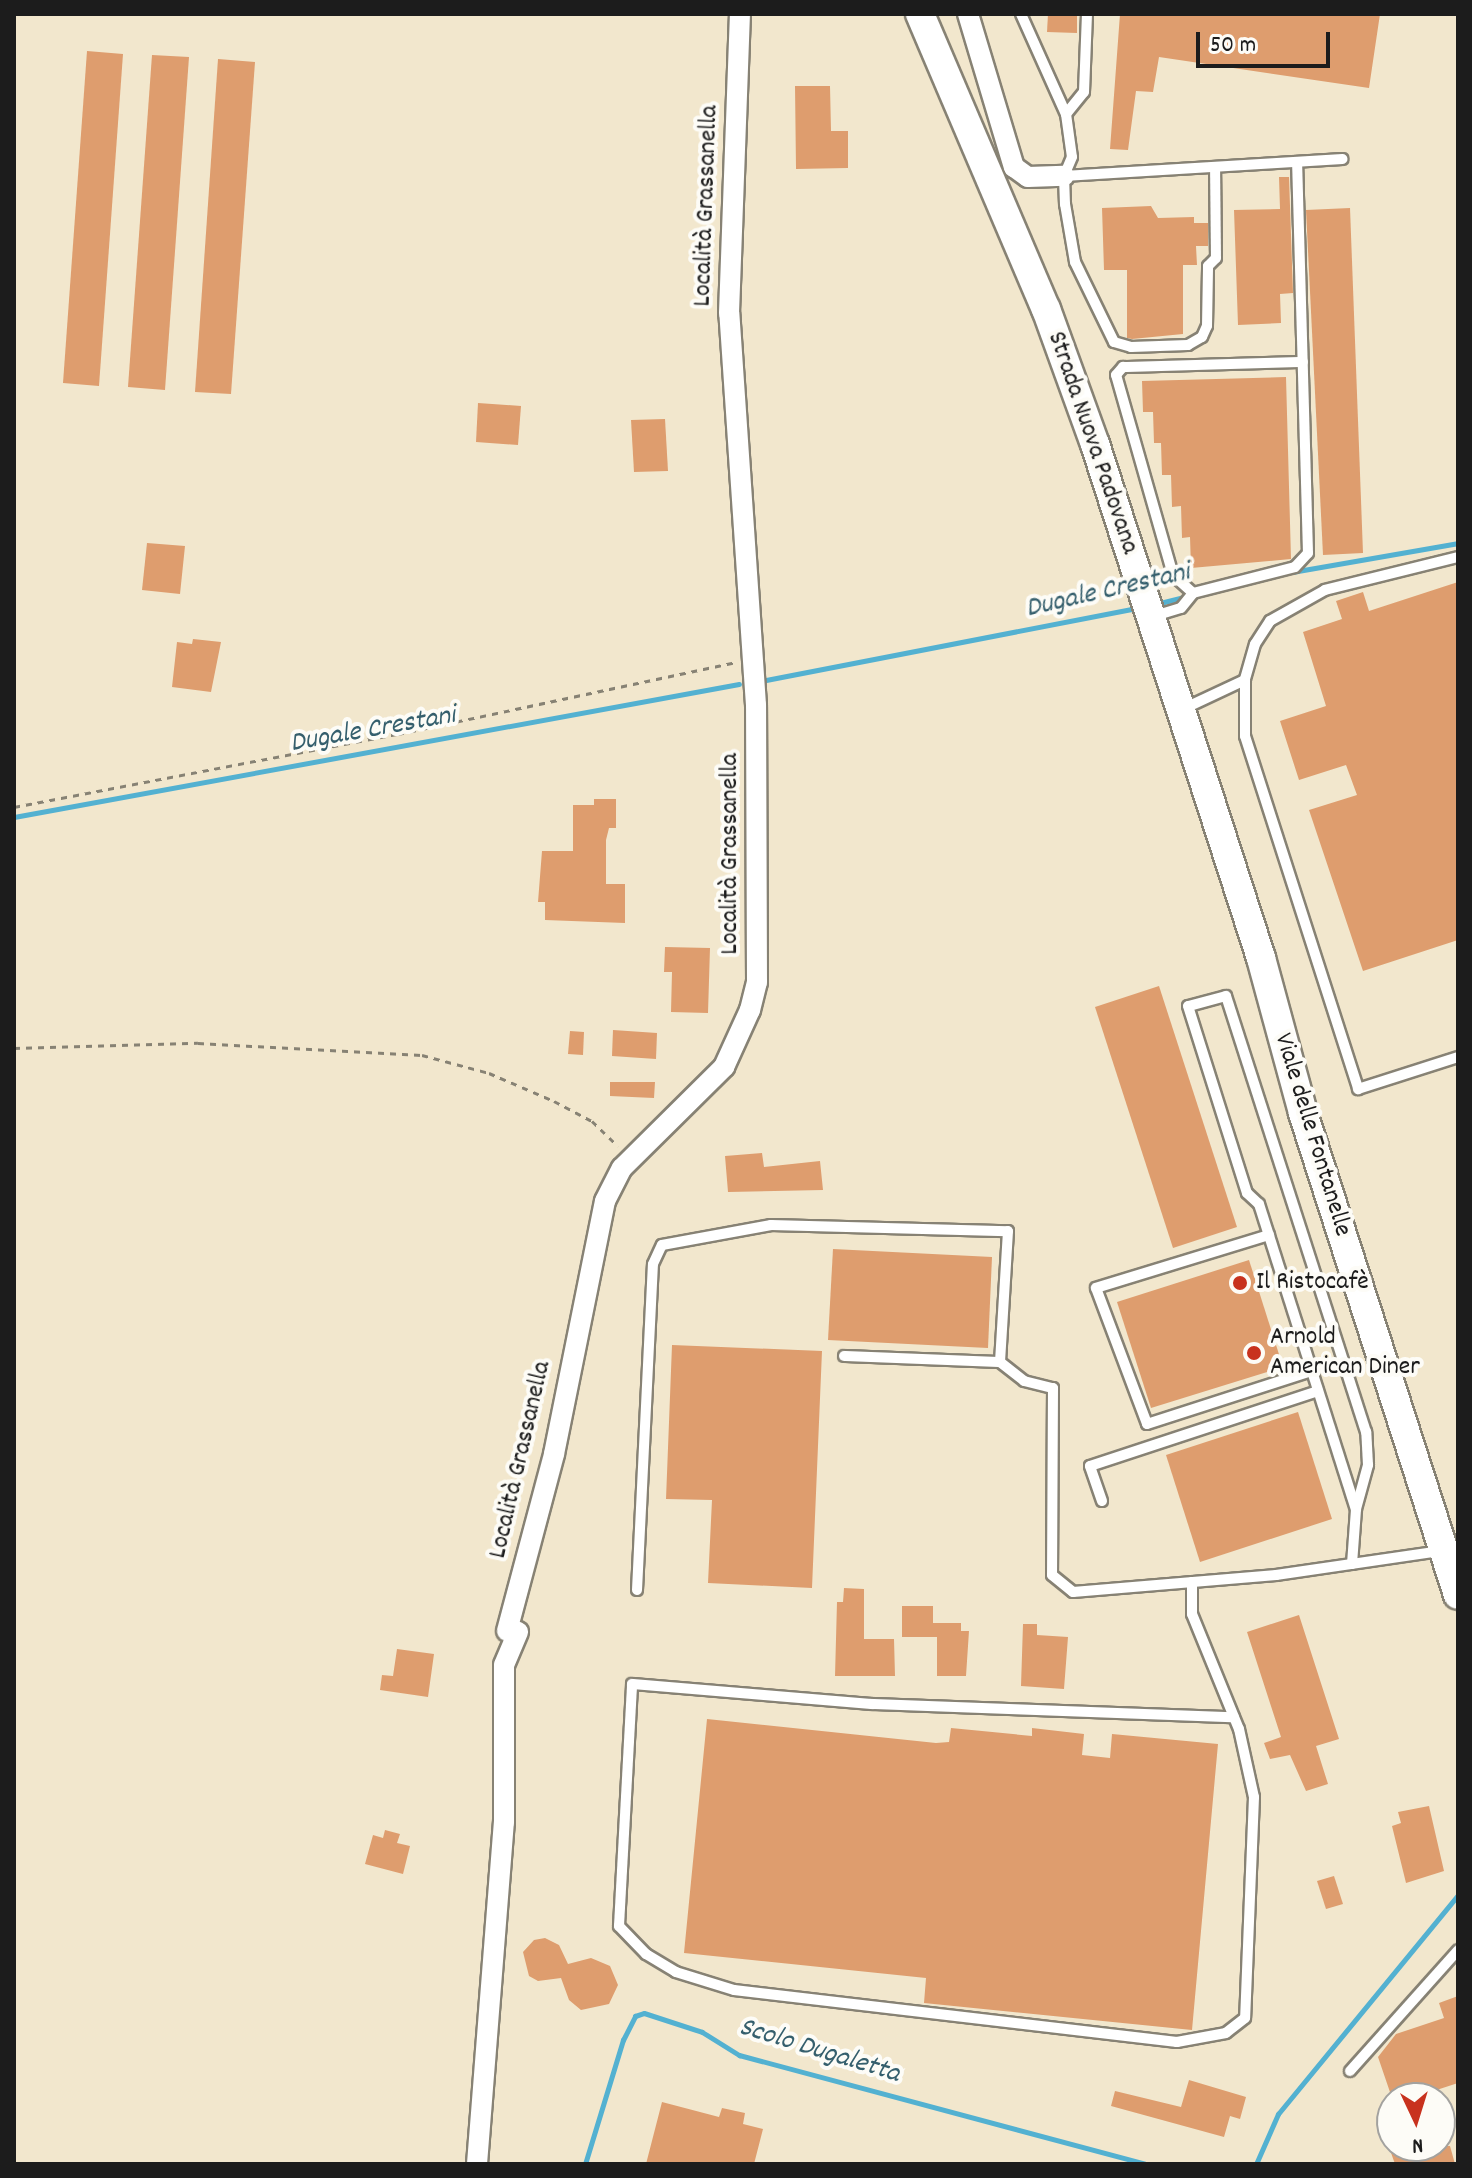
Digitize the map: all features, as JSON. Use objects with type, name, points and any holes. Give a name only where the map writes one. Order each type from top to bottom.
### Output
[{"type":"main road","name":"Strada Nuova Padovana","points":[[909,14],[924,26],[1046,309],[1151,617],[1228,857]]},
{"type":"main road","name":"Viale delle Fontanelle","points":[[1228,857],[1303,1113],[1458,1595]]},
{"type":"street","name":"Località Grassanella","points":[[477,2164],[504,1822],[504,1665],[554,1454],[598,1226],[605,1201],[632,1159],[724,1067],[750,1010],[759,954],[752,659],[729,313],[740,14]]},
{"type":"street","points":[[968,14],[1014,167],[1028,177],[1064,176]]},
{"type":"lane","points":[[1021,14],[1066,114],[1072,157],[1064,176],[1075,262],[1105,332],[1114,342],[1131,347],[1188,345],[1207,326],[1208,266],[1216,258],[1215,167]]},
{"type":"lane","points":[[1066,114],[1084,92],[1087,14]]},
{"type":"lane","points":[[1064,176],[1342,159]]},
{"type":"lane","points":[[1151,617],[1181,608],[1193,593],[1295,567],[1308,553],[1297,162]]},
{"type":"lane","points":[[1193,593],[1173,575],[1116,375],[1123,367],[1303,362]]},
{"type":"lane","points":[[1458,557],[1325,590],[1270,621],[1255,644],[1245,680],[1245,736],[1358,1089],[1458,1057]]},
{"type":"lane","points":[[1181,710],[1245,680]]},
{"type":"lane","points":[[1352,1564],[1356,1509],[1368,1465],[1366,1432],[1226,996],[1188,1006],[1247,1193],[1259,1204],[1356,1509]]},
{"type":"lane","points":[[637,1590],[653,1264],[662,1245],[771,1225],[1008,1231],[1000,1362]]},
{"type":"lane","points":[[1269,1235],[1096,1288],[1147,1424],[1311,1371]]},
{"type":"lane","points":[[844,1356],[1000,1362],[1024,1381],[1053,1388],[1052,1575],[1073,1592],[1192,1582],[1443,1551]]},
{"type":"lane","points":[[1102,1501],[1090,1466],[1318,1391]]},
{"type":"lane","points":[[1192,1582],[1192,1614],[1234,1717],[1254,1797],[1245,2018],[1226,2033],[1177,2042],[734,1990],[676,1972],[646,1954],[619,1926],[632,1684],[872,1704],[1234,1717]]},
{"type":"lane","points":[[1350,2071],[1458,1950]]},
{"type":"path","points":[[14,807],[398,734],[752,659]]},
{"type":"path","points":[[14,1048],[198,1043],[422,1055],[489,1073],[554,1101],[592,1121],[632,1159]]},
{"type":"building","points":[[1048,14],[1077,14],[1077,33],[1047,32]]},
{"type":"building","points":[[1120,14],[1380,14],[1369,88],[1159,57],[1153,92],[1136,91],[1128,150],[1110,149]]},
{"type":"building","points":[[87,51],[123,54],[99,386],[63,383]]},
{"type":"building","points":[[152,55],[189,57],[165,390],[128,387]]},
{"type":"building","points":[[218,59],[255,62],[231,394],[195,392]]},
{"type":"building","points":[[795,86],[830,86],[831,131],[848,131],[848,168],[796,169]]},
{"type":"building","points":[[1279,177],[1289,177],[1293,293],[1280,294],[1281,323],[1238,325],[1234,210],[1280,209]]},
{"type":"building","points":[[1151,206],[1158,218],[1194,217],[1194,223],[1208,223],[1208,246],[1196,246],[1197,265],[1183,265],[1183,334],[1132,339],[1127,338],[1127,270],[1104,270],[1102,208]]},
{"type":"building","points":[[1350,208],[1363,553],[1323,555],[1306,210]]},
{"type":"building","points":[[1286,377],[1291,559],[1191,568],[1190,537],[1182,538],[1181,506],[1172,507],[1171,475],[1162,475],[1161,443],[1154,443],[1153,412],[1143,412],[1142,381]]},
{"type":"building","points":[[478,403],[521,406],[518,445],[476,442]]},
{"type":"building","points":[[665,419],[668,471],[634,472],[631,420]]},
{"type":"building","points":[[147,543],[185,546],[180,594],[142,590]]},
{"type":"building","points":[[1458,582],[1458,940],[1363,971],[1309,810],[1357,795],[1346,765],[1299,780],[1280,721],[1326,706],[1303,632],[1342,619],[1336,601],[1363,592],[1369,611]]},
{"type":"building","points":[[193,639],[221,642],[211,692],[172,687],[177,642],[192,644]]},
{"type":"building","points":[[594,799],[616,799],[616,828],[609,828],[606,840],[606,884],[625,884],[625,923],[545,920],[545,902],[538,902],[542,851],[573,851],[573,805],[594,805]]},
{"type":"building","points":[[665,947],[710,948],[708,1013],[671,1012],[672,972],[664,972]]},
{"type":"building","points":[[1159,986],[1237,1227],[1173,1248],[1095,1007]]},
{"type":"building","points":[[613,1030],[657,1033],[656,1059],[612,1056]]},
{"type":"building","points":[[570,1031],[584,1032],[583,1055],[568,1054]]},
{"type":"building","points":[[610,1082],[655,1082],[654,1098],[610,1096]]},
{"type":"building","points":[[762,1153],[764,1167],[820,1161],[823,1190],[728,1192],[725,1156]]},
{"type":"building","points":[[833,1249],[992,1257],[988,1348],[828,1340]]},
{"type":"building","points":[[1249,1260],[1283,1367],[1151,1408],[1117,1302]]},
{"type":"building","points":[[672,1345],[822,1351],[812,1588],[708,1583],[712,1500],[666,1499]]},
{"type":"building","points":[[1298,1412],[1332,1519],[1200,1562],[1166,1455]]},
{"type":"building","points":[[844,1588],[864,1589],[864,1639],[894,1639],[895,1676],[835,1676],[837,1602],[843,1602]]},
{"type":"building","points":[[902,1606],[933,1606],[933,1623],[961,1623],[961,1631],[969,1631],[966,1676],[937,1676],[937,1637],[902,1637]]},
{"type":"building","points":[[1299,1615],[1339,1739],[1316,1746],[1328,1784],[1306,1791],[1290,1755],[1270,1759],[1264,1743],[1281,1737],[1247,1632]]},
{"type":"building","points":[[1023,1624],[1037,1624],[1037,1635],[1068,1637],[1064,1689],[1021,1686]]},
{"type":"building","points":[[397,1649],[434,1654],[428,1697],[380,1690],[382,1675],[393,1676]]},
{"type":"building","points":[[707,1719],[936,1743],[949,1742],[951,1728],[1032,1736],[1032,1728],[1084,1734],[1082,1755],[1110,1758],[1112,1734],[1218,1744],[1192,2030],[924,2003],[926,1978],[684,1953]]},
{"type":"building","points":[[1429,1806],[1444,1871],[1406,1883],[1392,1826],[1401,1823],[1398,1812]]},
{"type":"building","points":[[385,1830],[400,1834],[397,1843],[410,1846],[403,1874],[365,1864],[373,1835],[383,1838]]},
{"type":"building","points":[[1334,1876],[1343,1904],[1326,1909],[1317,1881]]},
{"type":"building","points":[[545,1938],[559,1945],[568,1964],[591,1958],[610,1966],[618,1985],[609,2004],[581,2010],[569,2000],[561,1978],[538,1981],[529,1976],[523,1952],[534,1940]]},
{"type":"building","points":[[1458,1996],[1458,2083],[1387,2082],[1378,2057],[1396,2034],[1444,2018],[1439,2003]]},
{"type":"building","points":[[1189,2080],[1246,2097],[1240,2119],[1230,2116],[1224,2137],[1111,2106],[1115,2091],[1181,2107]]},
{"type":"building","points":[[662,2102],[719,2117],[722,2108],[745,2113],[743,2124],[763,2129],[754,2164],[646,2164]]},
{"type":"building","points":[[1394,2162],[1455,2164],[1395,2164]]},
{"type":"waterway","name":"Dugale Crestani","points":[[1292,572],[1458,543]]},
{"type":"waterway","name":"Dugale Crestani","points":[[1156,604],[1189,596]]},
{"type":"waterway","name":"Dugale Crestani","points":[[766,680],[1138,608]]},
{"type":"waterway","name":"Dugale Crestani","points":[[14,817],[739,684]]},
{"type":"waterway","name":"Scolo Dugaletta","points":[[1256,2164],[1278,2114],[1458,1895]]},
{"type":"waterway","name":"Scolo Dugaletta","points":[[585,2164],[623,2040],[635,2016],[644,2013],[702,2032],[739,2055],[1145,2164]]},
{"type":"place","name":"Il Ristocafè","points":[[1240,1283]]},
{"type":"place","name":"Arnold American Diner","points":[[1254,1353]]}]
